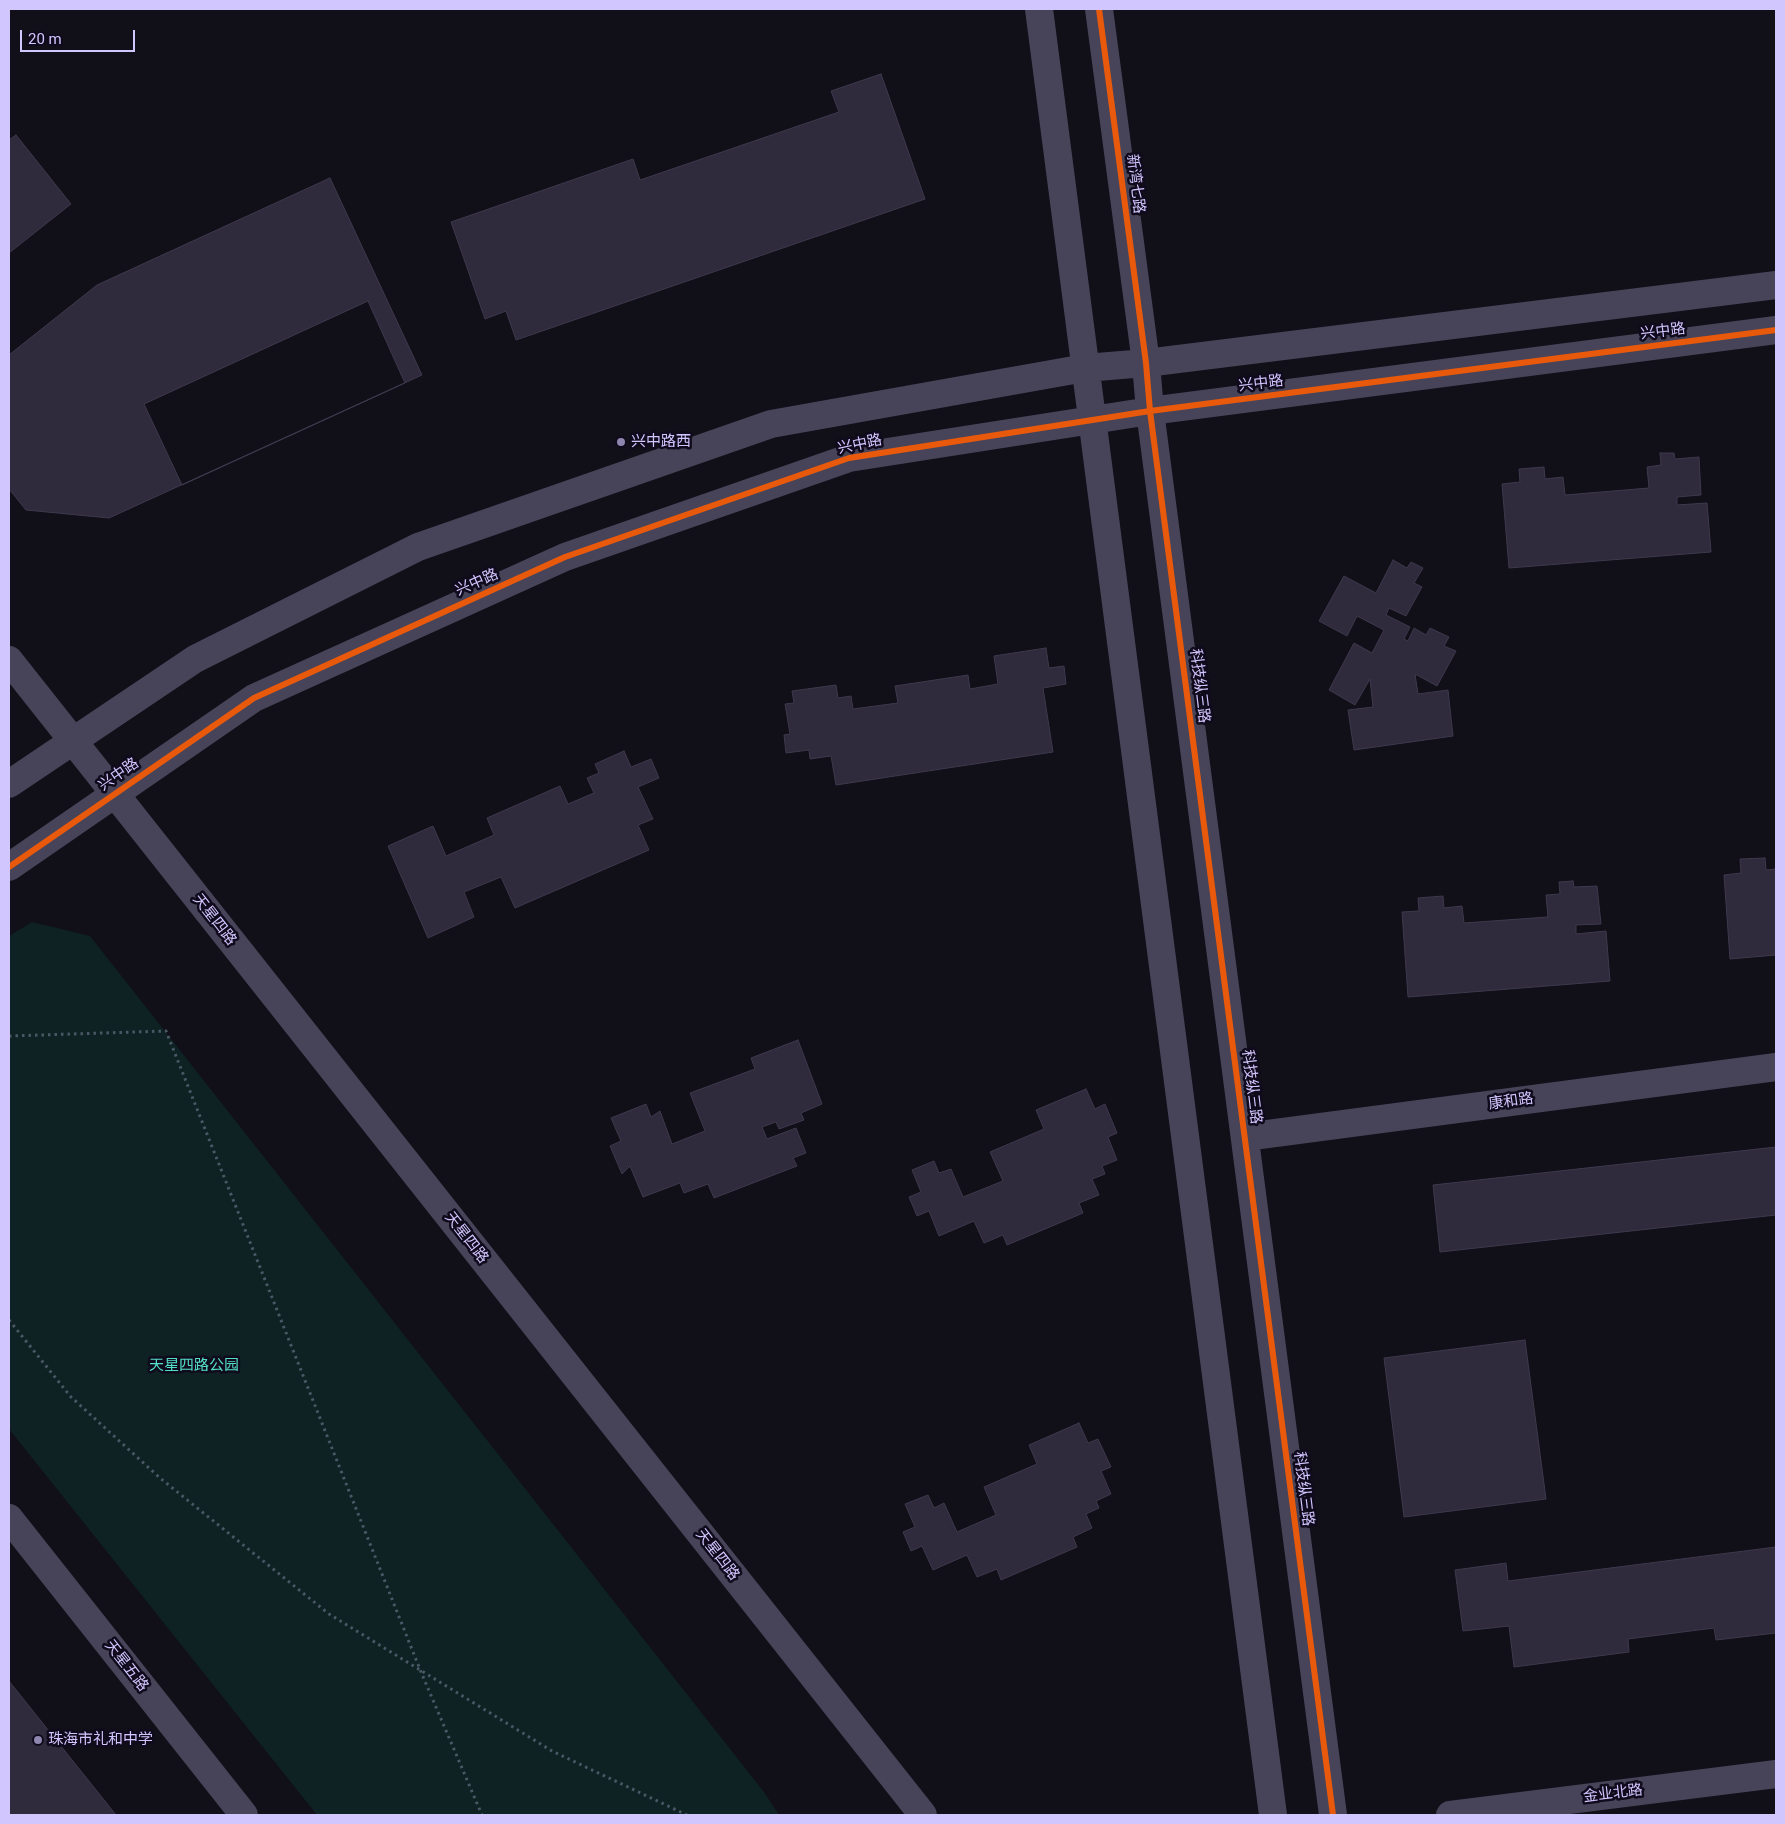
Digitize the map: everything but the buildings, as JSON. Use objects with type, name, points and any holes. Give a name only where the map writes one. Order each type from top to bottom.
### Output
[{"type":"street","points":[[1039,9],[1273,1815]]},
{"type":"street","name":"新湾七路","points":[[1099,9],[1146,362]]},
{"type":"street","points":[[9,784],[195,659],[418,547],[771,424],[1085,368],[1776,285]]},
{"type":"street","name":"兴中路","points":[[9,867],[254,698],[565,557],[848,458],[1150,411],[1776,330]]},
{"type":"street","name":"科技纵三路","points":[[1146,362],[1150,411],[1333,1815]]},
{"type":"street","name":"天星四路","points":[[9,660],[923,1815]]},
{"type":"street","name":"康和路","points":[[1245,1138],[1776,1066]]},
{"type":"street","name":"天星五路","points":[[9,1518],[244,1815]]},
{"type":"street","name":"金业北路","points":[[1450,1815],[1776,1774]]},
{"type":"path","points":[[9,1036],[166,1032],[421,1672],[482,1815]]},
{"type":"path","points":[[9,1320],[71,1397],[160,1478],[329,1614],[552,1751],[687,1815]]},
{"type":"green space","name":"天星四路公园","points":[[32,922],[90,936],[764,1792],[779,1815],[317,1815],[9,1429],[9,936]]},
{"type":"cycle path","points":[[1099,9],[1333,1815]]},
{"type":"cycle path","points":[[9,867],[254,698],[565,557],[849,458],[1150,411],[1776,330]]},
{"type":"place","name":"兴中路西","points":[[621,442]]},
{"type":"place","name":"珠海市礼和中学","points":[[38,1740]]}]
